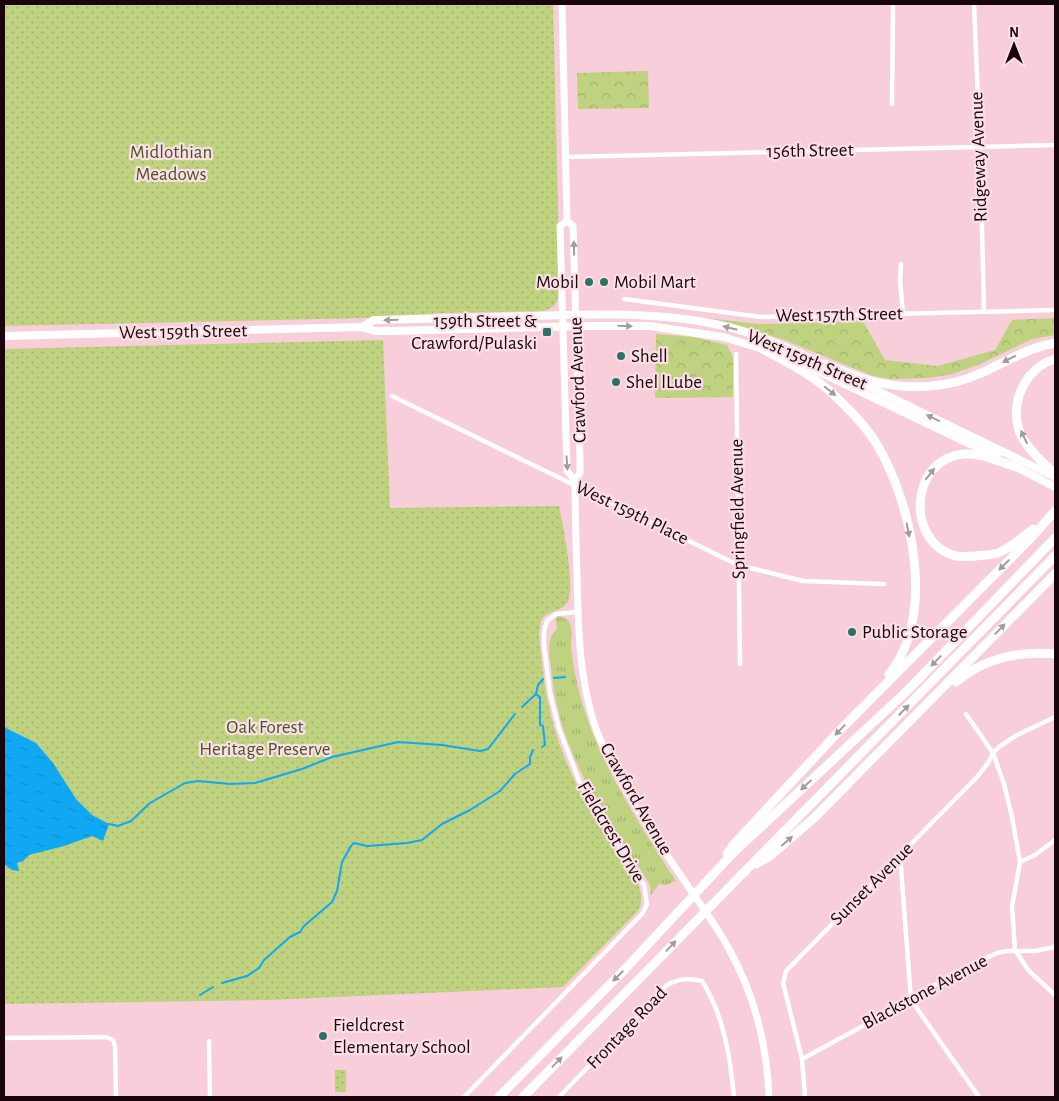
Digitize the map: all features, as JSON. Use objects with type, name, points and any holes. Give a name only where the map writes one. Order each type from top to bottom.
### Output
[{"type":"highway","points":[[824,364],[869,380],[916,387],[951,383],[970,378],[1027,350],[1055,343]]},
{"type":"highway","points":[[759,347],[799,369],[832,392],[854,415],[875,442],[893,477],[904,510],[916,583],[915,612],[909,640],[896,665],[858,711]]},
{"type":"highway","points":[[1055,359],[1032,372],[1020,390],[1017,418],[1022,438],[1039,460],[1055,475]]},
{"type":"highway","points":[[1016,467],[981,455],[972,454],[956,456],[937,465],[922,485],[920,501],[921,518],[929,536],[939,548],[956,556],[984,555],[1006,549],[1052,514]]},
{"type":"highway","points":[[711,876],[734,844],[858,711],[1023,546],[1052,514]]},
{"type":"highway","points":[[499,1097],[626,968],[733,853],[908,690],[1055,538]]},
{"type":"highway","points":[[523,1097],[1055,556]]},
{"type":"highway","points":[[747,869],[770,856],[815,816],[1055,574]]},
{"type":"highway","points":[[917,714],[970,670],[1006,656],[1037,652],[1055,654]]},
{"type":"main road","name":"Crawford Avenue","points":[[562,4],[567,220],[573,226],[576,314],[580,473],[575,482],[578,612],[581,657],[589,702],[600,737],[614,770],[680,876],[713,923],[732,956],[754,1009],[762,1035],[769,1097]]},
{"type":"main road","name":"Crawford Avenue","points":[[567,220],[560,226],[562,314],[567,470],[575,482]]},
{"type":"main road","name":"West 159th Street","points":[[362,327],[374,320],[562,314],[644,315],[703,322],[757,336],[787,347],[1055,475]]},
{"type":"main road","name":"West 159th Street","points":[[4,336],[362,327],[375,331],[390,331],[563,326],[650,326],[723,337],[759,347],[805,364],[1055,486]]},
{"type":"street","points":[[892,104],[893,4]]},
{"type":"street","name":"Ridgeway Avenue","points":[[974,4],[984,311]]},
{"type":"street","name":"156th Street","points":[[566,157],[1055,145]]},
{"type":"street","points":[[901,264],[902,313]]},
{"type":"street","name":"West 157th Street","points":[[624,299],[760,317],[1055,310]]},
{"type":"street","name":"Springfield Avenue","points":[[736,354],[740,664]]},
{"type":"street","name":"West 159th Place","points":[[392,396],[575,482],[738,565],[803,581],[884,584]]},
{"type":"street","name":"Fieldcrest Drive","points":[[464,1097],[642,914],[647,904],[644,885],[641,879],[580,783],[559,729],[550,693],[544,646],[544,631],[547,621],[556,614],[578,612]]},
{"type":"street","points":[[966,714],[993,753],[1006,792],[1020,862],[1012,906],[1015,950],[1029,971],[1055,995]]},
{"type":"street","name":"Sunset Avenue","points":[[805,1097],[802,1059],[783,983],[786,971],[977,777],[993,753],[1017,735],[1055,717]]},
{"type":"street","points":[[1020,862],[1035,855],[1055,840]]},
{"type":"street","points":[[900,855],[908,985],[911,1000],[979,1097]]},
{"type":"street","name":"Blackstone Avenue","points":[[802,1059],[911,1000],[954,973],[997,953],[1015,950],[1035,951],[1055,947]]},
{"type":"street","name":"Frontage Road","points":[[559,1097],[668,985],[677,979],[688,978],[702,980],[712,996],[723,1025],[731,1067],[734,1097]]},
{"type":"street","points":[[4,1038],[106,1037],[113,1040],[115,1046],[116,1097]]},
{"type":"street","points":[[208,1041],[210,1097]]},
{"type":"green space","name":"Midlothian Meadows","points":[[4,4],[553,4],[560,290],[557,301],[553,306],[543,311],[443,313],[364,318],[4,326]]},
{"type":"green space","points":[[648,71],[649,108],[578,109],[577,73]]},
{"type":"green space","points":[[705,318],[759,324],[863,321],[885,360],[938,366],[995,350],[1012,320],[1055,318],[1055,335],[1032,339],[978,365],[952,374],[928,378],[891,379],[873,376],[782,339]]},
{"type":"green space","points":[[656,334],[693,337],[727,345],[733,357],[733,397],[655,398]]},
{"type":"green space","name":"Oak Forest Heritage Preserve","points":[[383,340],[390,508],[559,506],[568,557],[570,585],[567,603],[560,609],[547,614],[541,621],[539,635],[546,694],[553,724],[569,769],[597,820],[636,879],[641,895],[638,911],[563,987],[269,1000],[4,1004],[4,349]]},
{"type":"green space","points":[[558,616],[567,620],[571,627],[571,647],[581,699],[599,748],[648,838],[676,881],[666,885],[659,884],[651,895],[650,885],[646,878],[598,804],[573,754],[563,727],[556,699],[549,653],[551,637],[557,629],[556,619]]},
{"type":"green space","points":[[335,1070],[346,1070],[346,1092],[335,1092]]},
{"type":"water","points":[[4,727],[36,743],[53,763],[76,799],[92,815],[109,824],[103,841],[92,836],[29,855],[23,861],[17,863],[19,871],[12,870],[4,864]]},
{"type":"waterway","points":[[554,678],[565,677]]},
{"type":"waterway","points":[[522,707],[536,694],[538,685],[543,679]]},
{"type":"waterway","points":[[536,694],[540,697],[540,725],[543,726],[545,745],[542,747]]},
{"type":"waterway","points":[[109,824],[118,826],[131,821],[150,803],[185,783],[198,781],[230,784],[255,783],[302,769],[332,757],[398,742],[442,745],[480,751],[488,749],[515,714]]},
{"type":"waterway","points":[[222,983],[247,976],[259,968],[264,960],[290,937],[300,932],[304,926],[332,902],[337,891],[342,862],[354,843],[367,846],[422,840],[442,824],[470,810],[500,791],[515,774],[530,764],[533,750]]},
{"type":"waterway","points":[[200,995],[213,987]]},
{"type":"place","name":"Mobil","points":[[589,282]]},
{"type":"place","name":"Mobil Mart","points":[[604,282]]},
{"type":"place","name":"159th Street & Crawford/Pulaski","points":[[547,332]]},
{"type":"place","name":"Shell","points":[[621,356]]},
{"type":"place","name":"Shel lLube","points":[[616,382]]},
{"type":"place","name":"Public Storage","points":[[852,632]]},
{"type":"place","name":"Fieldcrest Elementary School","points":[[323,1036]]}]
